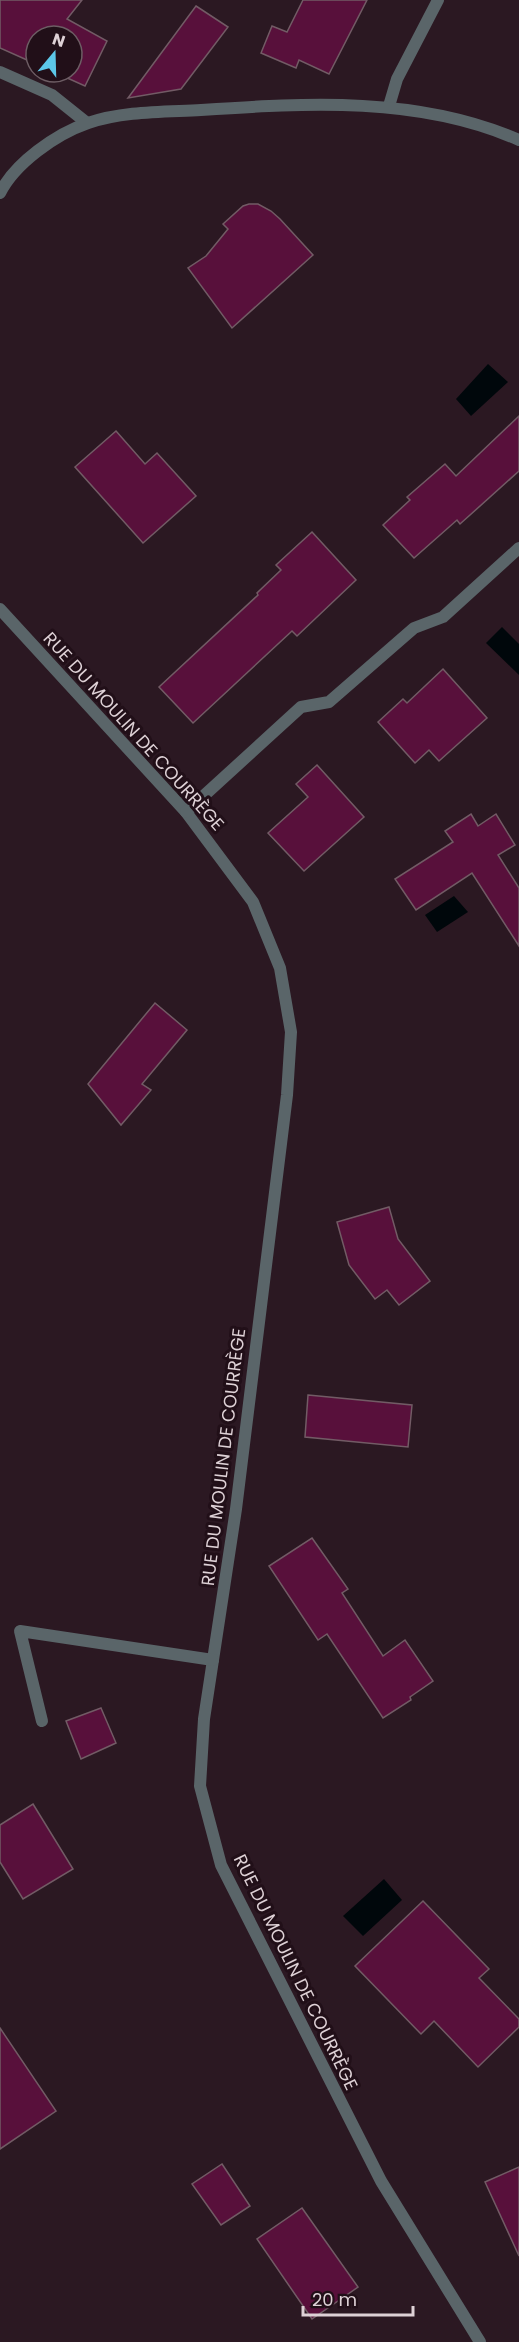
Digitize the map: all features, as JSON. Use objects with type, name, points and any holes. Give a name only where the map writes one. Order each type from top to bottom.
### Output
[{"type":"street","points":[[389,106],[397,79],[438,0]]},
{"type":"street","points":[[0,72],[52,94],[87,123]]},
{"type":"street","points":[[1,189],[26,160],[50,142],[87,123],[130,114],[288,104],[389,106],[489,127],[519,140]]},
{"type":"street","points":[[186,812],[301,707],[329,702],[414,628],[443,617],[519,548]]},
{"type":"street","name":"RUE DU MOULIN DE COURRÈGE","points":[[0,609],[186,812],[253,902],[280,968],[291,1032],[286,1095],[238,1497],[204,1719],[200,1786],[221,1865],[381,2181],[480,2342]]},
{"type":"street","points":[[42,1721],[20,1631],[213,1660]]},
{"type":"shaded area","points":[[488,364],[508,382],[471,416],[456,399]]},
{"type":"shaded area","points":[[502,627],[519,644],[519,675],[486,643]]},
{"type":"shaded area","points":[[454,896],[468,912],[437,932],[425,915]]},
{"type":"shaded area","points":[[384,1879],[402,1900],[363,1936],[343,1916]]},
{"type":"building","points":[[0,0],[82,0],[67,19],[76,24],[24,24],[24,59],[0,48]]},
{"type":"building","points":[[303,0],[367,0],[329,74],[299,60],[296,68],[261,53],[272,26],[287,32]]},
{"type":"building","points":[[196,6],[228,27],[181,89],[128,98]]},
{"type":"building","points":[[84,28],[107,41],[85,86],[81,84],[84,84]]},
{"type":"building","points":[[258,204],[271,211],[313,255],[232,328],[188,268],[206,256],[228,229],[223,224],[243,206]]},
{"type":"building","points":[[519,416],[519,471],[460,524],[457,520],[414,558],[383,525],[410,500],[407,497],[445,464],[456,476]]},
{"type":"building","points":[[116,431],[145,464],[157,453],[196,496],[143,543],[75,467]]},
{"type":"building","points":[[312,532],[356,580],[297,636],[292,631],[193,723],[159,687],[258,595],[257,593],[281,570],[276,565]]},
{"type":"building","points":[[443,669],[487,718],[439,761],[429,750],[415,763],[378,722],[403,699],[407,703]]},
{"type":"building","points":[[317,765],[364,817],[304,871],[268,833],[308,797],[296,784]]},
{"type":"building","points":[[471,814],[478,826],[496,814],[515,845],[498,855],[519,888],[519,946],[472,873],[416,910],[395,879],[453,842],[445,831]]},
{"type":"building","points":[[155,1003],[187,1030],[142,1084],[151,1090],[121,1125],[88,1084]]},
{"type":"building","points":[[389,1207],[398,1239],[430,1281],[399,1305],[387,1290],[375,1299],[349,1265],[337,1222]]},
{"type":"building","points":[[308,1395],[412,1405],[408,1447],[305,1437]]},
{"type":"building","points":[[312,1538],[348,1589],[342,1593],[383,1656],[405,1640],[433,1681],[410,1697],[411,1700],[383,1718],[327,1634],[318,1640],[269,1566]]},
{"type":"building","points":[[101,1708],[116,1743],[81,1759],[66,1721]]},
{"type":"building","points":[[33,1804],[73,1869],[23,1899],[0,1862],[0,1825]]},
{"type":"building","points":[[423,1901],[489,1969],[479,1978],[519,2019],[519,2027],[478,2067],[434,2021],[421,2034],[355,1966]]},
{"type":"building","points":[[0,2028],[56,2111],[0,2149]]},
{"type":"building","points":[[222,2164],[250,2206],[221,2225],[192,2184]]},
{"type":"building","points":[[519,2167],[519,2256],[485,2182]]},
{"type":"building","points":[[302,2208],[358,2287],[312,2319],[257,2239]]}]
